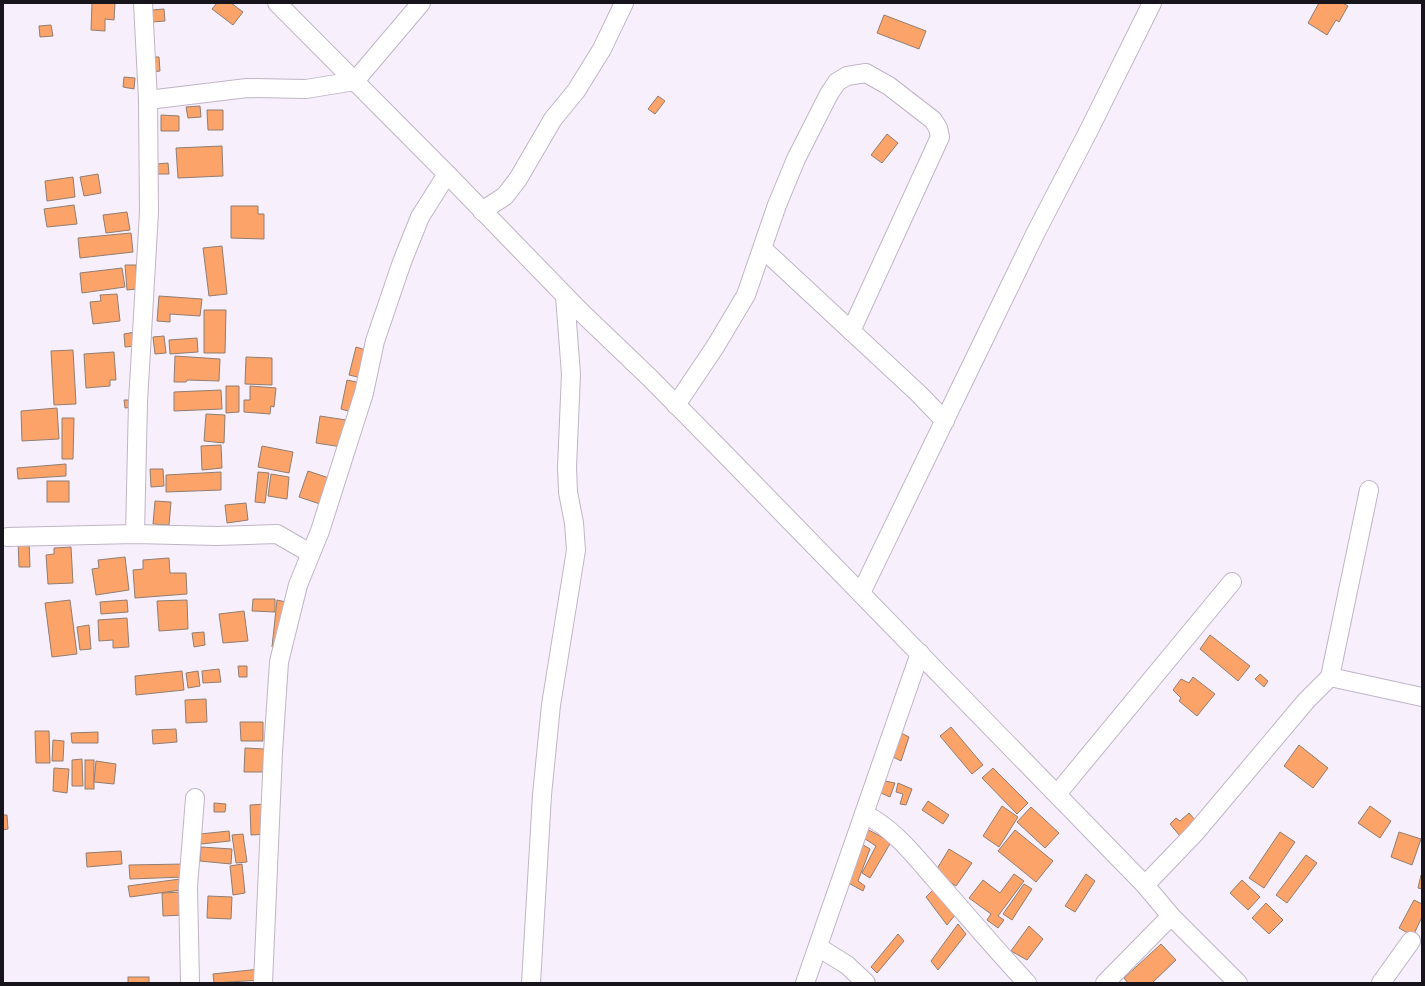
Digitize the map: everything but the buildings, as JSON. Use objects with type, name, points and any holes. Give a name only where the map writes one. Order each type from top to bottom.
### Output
[{"type":"street","points":[[135,534],[138,402],[148,212],[148,100],[143,3]]},
{"type":"street","points":[[277,3],[447,174],[565,296],[676,405],[920,653],[1145,884],[1171,916],[1238,983]]},
{"type":"street","points":[[148,100],[247,88],[306,89],[355,81],[422,3]]},
{"type":"street","points":[[482,211],[505,196],[518,179],[553,119],[576,91],[602,49],[624,3]]},
{"type":"street","points":[[861,593],[1036,232],[1152,3]]},
{"type":"street","points":[[676,405],[715,347],[746,294],[763,250],[777,205],[796,159],[829,94],[837,82],[847,76],[866,73],[889,86],[933,120],[938,128],[940,137],[851,331]]},
{"type":"street","points":[[263,983],[273,752],[279,662],[298,585],[320,531],[364,393],[376,341],[402,262],[420,217],[447,174]]},
{"type":"street","points":[[763,250],[919,394],[945,421]]},
{"type":"street","points":[[531,983],[542,795],[550,712],[576,550],[567,467],[570,374],[565,296]]},
{"type":"street","points":[[1145,884],[1195,833],[1306,701],[1330,676],[1369,490]]},
{"type":"street","points":[[7,537],[135,534],[217,536],[277,534],[310,553]]},
{"type":"street","points":[[1057,794],[1232,582]]},
{"type":"street","points":[[805,983],[920,653]]},
{"type":"street","points":[[1330,676],[1422,697]]},
{"type":"street","points":[[190,983],[188,887],[195,798]]},
{"type":"street","points":[[864,814],[874,818],[892,833],[944,889],[992,947],[1027,983]]},
{"type":"street","points":[[1105,983],[1171,916]]},
{"type":"street","points":[[1381,983],[1411,941]]},
{"type":"street","points":[[818,947],[847,965],[866,983]]}]
